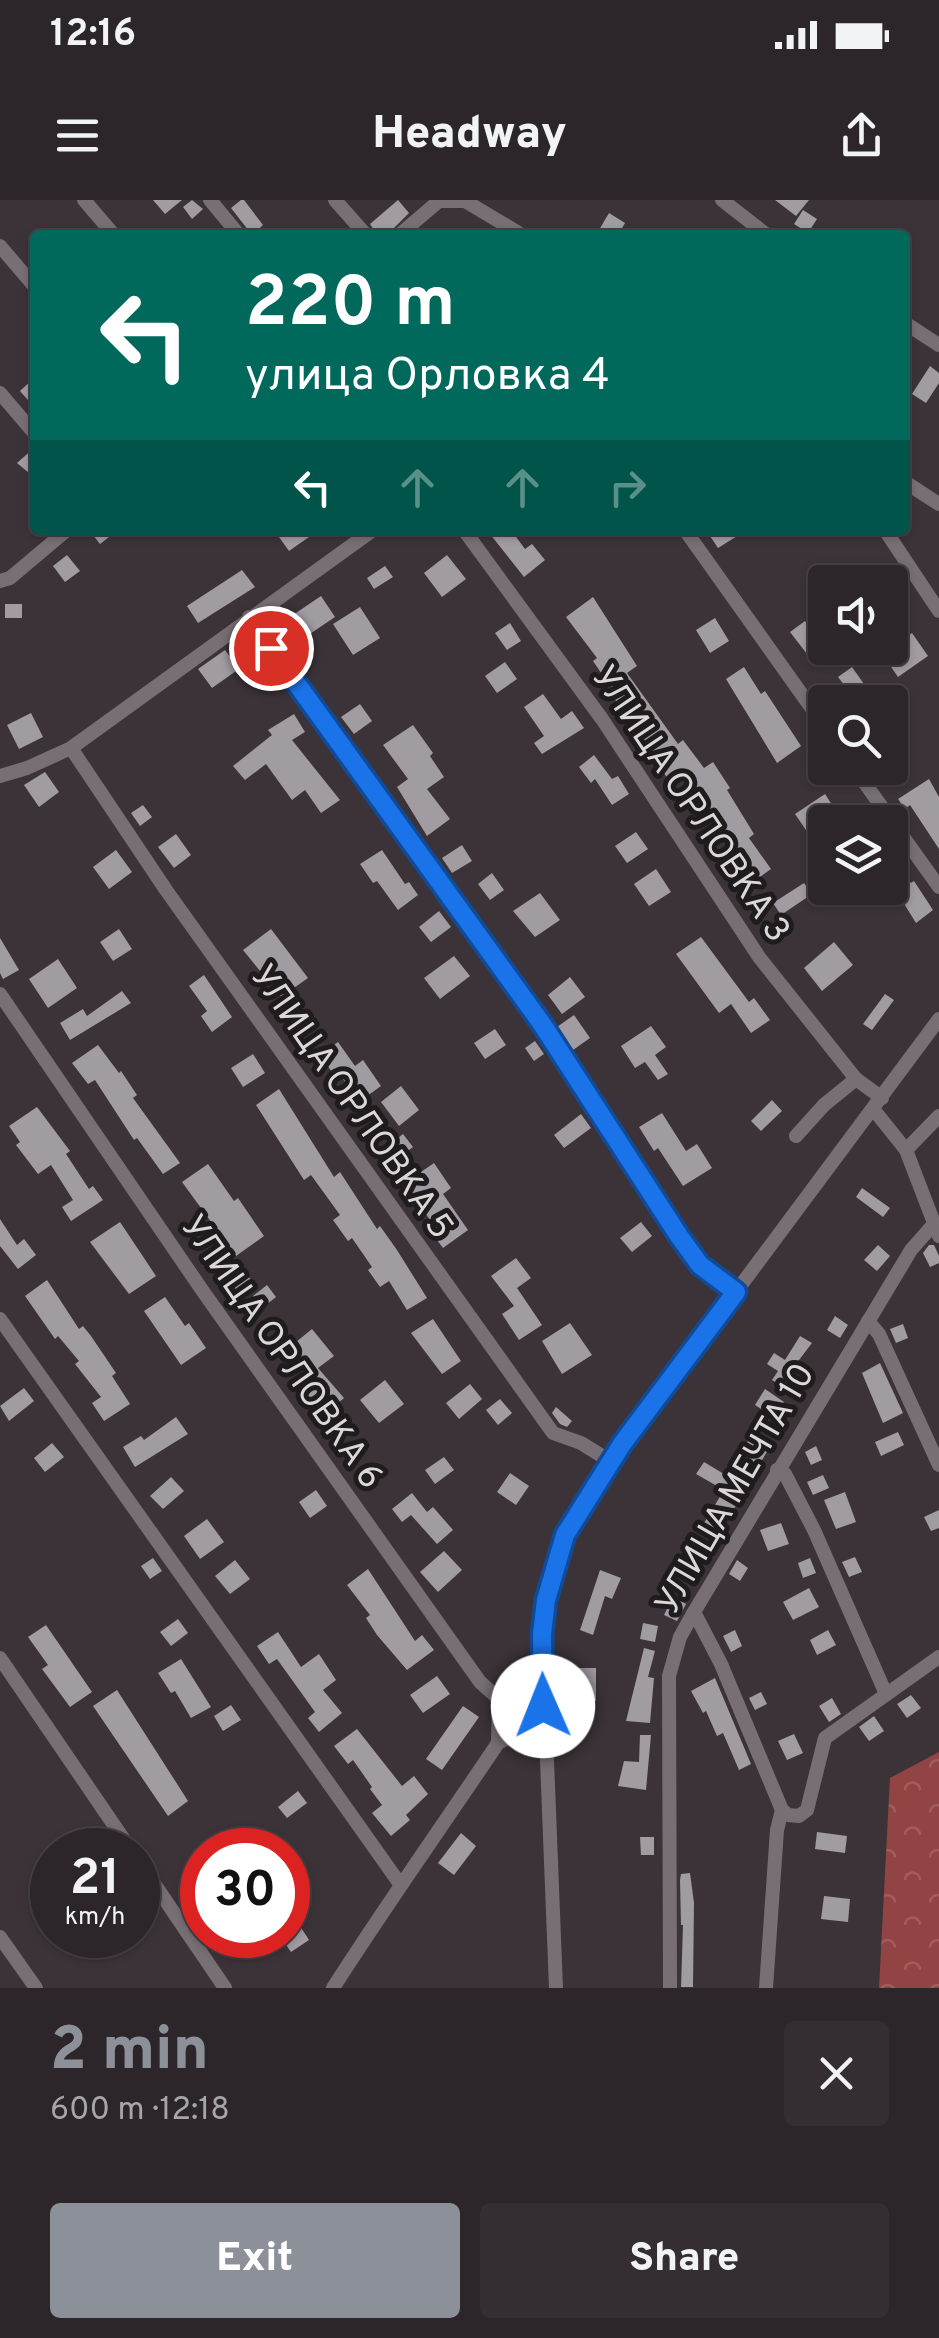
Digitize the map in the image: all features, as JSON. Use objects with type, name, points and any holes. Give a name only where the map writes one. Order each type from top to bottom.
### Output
[{"type":"street","points":[[84,200],[110,230]]},
{"type":"street","points":[[210,200],[235,230]]},
{"type":"street","points":[[336,200],[362,230]]},
{"type":"street","points":[[406,230],[439,200],[465,201],[514,230]]},
{"type":"street","points":[[722,200],[761,230]]},
{"type":"street","points":[[0,246],[30,282]]},
{"type":"street","points":[[910,327],[939,344]]},
{"type":"street","points":[[0,393],[30,428]]},
{"type":"street","points":[[910,485],[939,504]]},
{"type":"street","points":[[0,565],[5,579],[61,535]]},
{"type":"street","points":[[0,776],[71,748],[366,535]]},
{"type":"street","name":"УЛИЦА ОРЛОВКА 3","points":[[468,535],[602,720],[758,957],[878,1104],[906,1150],[936,1231]]},
{"type":"street","points":[[689,535],[808,703]]},
{"type":"street","points":[[888,535],[939,612]]},
{"type":"street","points":[[248,617],[542,1024],[679,1236],[700,1265],[736,1292]]},
{"type":"street","name":"УЛИЦА ОРЛОВКА 5","points":[[71,748],[166,890],[552,1434],[580,1442],[610,1461]]},
{"type":"street","points":[[866,785],[939,888]]},
{"type":"street","name":"УЛИЦА ОРЛОВКА 6","points":[[0,994],[236,1338],[480,1682],[498,1699]]},
{"type":"street","points":[[556,1988],[542,1634],[554,1566],[565,1535],[610,1461],[939,1019]]},
{"type":"street","points":[[796,1136],[824,1104],[856,1079]]},
{"type":"street","points":[[906,1150],[939,1116]]},
{"type":"street","name":"УЛИЦА МЕЧТА 10","points":[[670,1988],[669,1676],[680,1638],[776,1470],[912,1250],[936,1231]]},
{"type":"street","points":[[0,1319],[400,1884]]},
{"type":"street","points":[[868,1321],[879,1334],[939,1465]]},
{"type":"street","points":[[776,1470],[785,1474],[814,1530],[886,1694]]},
{"type":"street","points":[[694,1612],[721,1664],[782,1810],[788,1815],[799,1816],[808,1810],[825,1738],[939,1657]]},
{"type":"street","points":[[0,1658],[116,1828]]},
{"type":"street","points":[[498,1744],[498,1699],[543,1706]]},
{"type":"street","points":[[333,1988],[498,1744],[514,1735],[544,1729]]},
{"type":"street","points":[[766,1988],[777,1830],[782,1810]]},
{"type":"street","points":[[160,1892],[225,1988]]},
{"type":"street","points":[[0,1937],[36,1988]]},
{"type":"green space","points":[[939,1752],[939,1988],[879,1988],[890,1778]]},
{"type":"building","points":[[153,200],[182,200],[165,214]]},
{"type":"building","points":[[192,200],[203,209],[192,219],[183,207]]},
{"type":"building","points":[[244,200],[263,225],[248,230],[231,208]]},
{"type":"building","points":[[398,200],[409,213],[392,230],[374,230],[370,224]]},
{"type":"building","points":[[775,200],[809,200],[796,216]]},
{"type":"building","points":[[803,210],[817,219],[810,230],[794,224]]},
{"type":"building","points":[[609,213],[625,223],[621,230],[599,230]]},
{"type":"building","points":[[930,366],[939,373],[939,383],[926,403],[912,394]]},
{"type":"building","points":[[30,382],[30,402],[20,391]]},
{"type":"building","points":[[30,451],[30,474],[17,463]]},
{"type":"building","points":[[93,535],[112,535],[100,544]]},
{"type":"building","points":[[278,535],[312,535],[289,551]]},
{"type":"building","points":[[491,535],[515,535],[525,549],[532,544],[545,560],[524,577]]},
{"type":"building","points":[[709,535],[739,535],[718,548]]},
{"type":"building","points":[[67,555],[80,571],[65,582],[53,566]]},
{"type":"building","points":[[447,555],[466,579],[442,597],[424,573]]},
{"type":"building","points":[[385,566],[393,577],[374,589],[367,578]]},
{"type":"building","points":[[242,570],[255,587],[198,623],[187,606]]},
{"type":"building","points":[[321,596],[335,617],[301,640],[287,619]]},
{"type":"building","points":[[593,597],[637,666],[627,673],[678,744],[683,740],[704,768],[713,762],[730,788],[727,790],[754,834],[749,838],[771,869],[749,885],[734,864],[740,859],[706,804],[702,807],[679,771],[668,779],[614,698],[617,696],[593,661],[597,658],[566,617]]},
{"type":"building","points":[[5,604],[22,604],[22,618],[5,618]]},
{"type":"building","points":[[360,607],[380,638],[353,655],[333,624]]},
{"type":"building","points":[[715,618],[729,641],[710,653],[696,630]]},
{"type":"building","points":[[805,621],[808,653],[807,654],[790,632]]},
{"type":"building","points":[[510,623],[521,641],[507,650],[495,633]]},
{"type":"building","points":[[912,633],[928,656],[898,677],[890,665],[908,665],[908,636]]},
{"type":"building","points":[[225,650],[239,669],[212,688],[198,669]]},
{"type":"building","points":[[505,662],[517,679],[497,693],[485,676]]},
{"type":"building","points":[[744,667],[801,746],[777,763],[726,679]]},
{"type":"building","points":[[852,667],[864,684],[844,685],[838,677]]},
{"type":"building","points":[[543,694],[561,719],[572,711],[584,728],[542,754],[534,743],[544,736],[524,707]]},
{"type":"building","points":[[360,704],[372,721],[354,734],[341,717]]},
{"type":"building","points":[[31,713],[43,737],[19,749],[7,725]]},
{"type":"building","points":[[294,714],[305,732],[292,740],[340,800],[321,813],[305,790],[292,800],[266,764],[245,780],[233,766],[272,735],[268,730]]},
{"type":"building","points":[[413,725],[444,777],[427,789],[450,819],[427,836],[397,787],[408,779],[383,745]]},
{"type":"building","points":[[594,755],[612,779],[618,776],[629,794],[612,805],[595,779],[591,783],[579,767]]},
{"type":"building","points":[[45,772],[59,792],[39,807],[24,785]]},
{"type":"building","points":[[929,779],[939,797],[939,849],[910,805],[902,805],[898,799]]},
{"type":"building","points":[[825,794],[832,805],[808,805]]},
{"type":"building","points":[[143,805],[152,817],[140,826],[131,813]]},
{"type":"building","points":[[808,805],[808,833],[795,814]]},
{"type":"building","points":[[636,832],[648,849],[627,863],[615,846]]},
{"type":"building","points":[[176,834],[191,855],[174,868],[158,847]]},
{"type":"building","points":[[462,845],[472,861],[452,873],[442,858]]},
{"type":"building","points":[[116,850],[132,872],[109,889],[93,867]]},
{"type":"building","points":[[382,850],[405,884],[409,882],[418,895],[398,910],[360,864]]},
{"type":"building","points":[[656,869],[671,892],[649,906],[634,884]]},
{"type":"building","points":[[492,873],[504,890],[490,900],[478,884]]},
{"type":"building","points":[[908,879],[914,881],[933,910],[916,923],[905,905],[908,905]]},
{"type":"building","points":[[804,883],[808,888],[808,897],[781,915],[773,903]]},
{"type":"building","points":[[540,893],[560,920],[535,937],[513,911]]},
{"type":"building","points":[[439,911],[451,927],[431,942],[419,927]]},
{"type":"building","points":[[119,929],[132,949],[113,961],[100,942]]},
{"type":"building","points":[[271,929],[308,978],[281,997],[243,950]]},
{"type":"building","points":[[701,937],[749,1002],[754,998],[770,1020],[751,1033],[731,1004],[719,1013],[676,954]]},
{"type":"building","points":[[0,938],[19,970],[3,979],[0,973]]},
{"type":"building","points":[[834,942],[853,965],[822,991],[804,968]]},
{"type":"building","points":[[454,956],[470,976],[440,999],[424,978]]},
{"type":"building","points":[[58,959],[77,988],[48,1008],[29,979]]},
{"type":"building","points":[[204,975],[232,1017],[212,1032],[201,1016],[207,1011],[189,986]]},
{"type":"building","points":[[570,977],[585,997],[562,1014],[548,995]]},
{"type":"building","points":[[122,991],[131,1003],[70,1040],[60,1023],[83,1009],[87,1016]]},
{"type":"building","points":[[885,994],[894,1000],[872,1030],[863,1024]]},
{"type":"building","points":[[574,1015],[590,1038],[573,1050],[557,1027]]},
{"type":"building","points":[[651,1026],[666,1047],[655,1055],[668,1074],[658,1080],[645,1062],[635,1068],[621,1046]]},
{"type":"building","points":[[495,1029],[506,1045],[485,1059],[474,1043]]},
{"type":"building","points":[[535,1041],[544,1054],[534,1061],[525,1048]]},
{"type":"building","points":[[338,1042],[355,1066],[363,1060],[381,1086],[359,1102],[320,1055]]},
{"type":"building","points":[[98,1045],[121,1071],[137,1095],[133,1098],[180,1163],[163,1174],[137,1138],[134,1140],[95,1080],[88,1084],[72,1063]]},
{"type":"building","points":[[253,1054],[265,1073],[243,1087],[231,1068]]},
{"type":"building","points":[[401,1086],[419,1110],[399,1126],[381,1102]]},
{"type":"building","points":[[279,1089],[334,1177],[340,1172],[427,1298],[407,1310],[389,1281],[380,1287],[352,1238],[348,1241],[333,1220],[340,1215],[311,1175],[304,1180],[256,1105]]},
{"type":"building","points":[[772,1100],[782,1111],[761,1131],[751,1121]]},
{"type":"building","points":[[37,1107],[70,1151],[66,1154],[89,1189],[93,1186],[103,1200],[71,1221],[62,1207],[73,1200],[51,1165],[38,1174],[16,1145],[20,1142],[9,1126]]},
{"type":"building","points":[[662,1113],[686,1151],[697,1144],[712,1168],[683,1186],[639,1127]]},
{"type":"building","points":[[581,1114],[591,1128],[564,1148],[554,1135]]},
{"type":"building","points":[[403,1134],[413,1147],[386,1167],[377,1154]]},
{"type":"building","points":[[434,1163],[451,1188],[443,1194],[468,1230],[443,1248],[425,1224],[430,1220],[405,1183]]},
{"type":"building","points":[[208,1164],[264,1236],[236,1256],[182,1182]]},
{"type":"building","points":[[862,1188],[890,1208],[883,1217],[856,1197]]},
{"type":"building","points":[[0,1219],[17,1245],[24,1239],[36,1255],[18,1269],[0,1246]]},
{"type":"building","points":[[120,1222],[156,1276],[129,1294],[90,1242]]},
{"type":"building","points":[[641,1222],[652,1236],[632,1252],[620,1238]]},
{"type":"building","points":[[878,1245],[890,1256],[877,1271],[864,1260]]},
{"type":"building","points":[[934,1245],[939,1256],[939,1263],[930,1267],[923,1253]]},
{"type":"building","points":[[516,1258],[531,1278],[517,1288],[542,1325],[519,1340],[502,1314],[514,1306],[491,1276]]},
{"type":"building","points":[[248,1276],[257,1288],[243,1298],[234,1287]]},
{"type":"building","points":[[47,1280],[79,1329],[83,1326],[116,1373],[112,1376],[130,1404],[104,1421],[92,1403],[101,1397],[75,1364],[79,1361],[58,1336],[55,1339],[25,1296]]},
{"type":"building","points":[[267,1285],[276,1297],[262,1308],[253,1296]]},
{"type":"building","points":[[165,1297],[206,1348],[181,1365],[144,1311]]},
{"type":"building","points":[[835,1316],[848,1325],[840,1338],[827,1330]]},
{"type":"building","points":[[433,1319],[461,1361],[442,1374],[411,1333]]},
{"type":"building","points":[[570,1323],[592,1355],[562,1374],[542,1341]]},
{"type":"building","points":[[903,1324],[908,1338],[896,1343],[890,1329]]},
{"type":"building","points":[[312,1329],[334,1356],[318,1368],[344,1398],[320,1419],[302,1398],[315,1387],[285,1351]]},
{"type":"building","points":[[800,1336],[812,1343],[780,1385],[772,1380],[778,1371],[767,1364],[774,1353],[785,1360]]},
{"type":"building","points":[[880,1363],[903,1413],[883,1423],[862,1373]]},
{"type":"building","points":[[385,1380],[404,1404],[379,1423],[360,1400]]},
{"type":"building","points":[[470,1384],[482,1399],[459,1419],[446,1403]]},
{"type":"building","points":[[24,1388],[34,1401],[9,1421],[0,1406]]},
{"type":"building","points":[[765,1389],[784,1402],[774,1417],[755,1405]]},
{"type":"building","points":[[500,1399],[512,1413],[498,1425],[486,1410]]},
{"type":"building","points":[[556,1407],[572,1421],[567,1427],[552,1413]]},
{"type":"building","points":[[176,1417],[188,1434],[135,1467],[123,1447],[141,1436],[144,1440]]},
{"type":"building","points":[[898,1432],[904,1445],[881,1456],[875,1442]]},
{"type":"building","points":[[750,1437],[769,1448],[715,1542],[698,1533],[724,1490],[696,1474],[704,1462],[729,1477]]},
{"type":"building","points":[[52,1443],[64,1457],[45,1472],[34,1458]]},
{"type":"building","points":[[816,1446],[822,1460],[811,1465],[805,1452]]},
{"type":"building","points":[[444,1457],[454,1470],[435,1484],[425,1470]]},
{"type":"building","points":[[510,1473],[529,1486],[516,1505],[497,1492]]},
{"type":"building","points":[[823,1475],[829,1488],[813,1495],[807,1482]]},
{"type":"building","points":[[171,1477],[184,1491],[163,1509],[150,1496]]},
{"type":"building","points":[[316,1490],[327,1506],[310,1518],[299,1502]]},
{"type":"building","points":[[845,1492],[856,1522],[836,1529],[824,1500]]},
{"type":"building","points":[[412,1493],[427,1512],[433,1507],[453,1530],[437,1544],[411,1515],[402,1522],[392,1509]]},
{"type":"building","points":[[939,1510],[939,1528],[931,1531],[924,1517]]},
{"type":"building","points":[[207,1519],[224,1542],[200,1559],[184,1536]]},
{"type":"building","points":[[781,1523],[789,1544],[768,1551],[760,1530]]},
{"type":"building","points":[[444,1551],[462,1570],[438,1592],[420,1572]]},
{"type":"building","points":[[855,1557],[862,1572],[849,1577],[842,1562]]},
{"type":"building","points":[[153,1558],[162,1571],[150,1579],[141,1566]]},
{"type":"building","points":[[810,1558],[816,1573],[803,1578],[798,1563]]},
{"type":"building","points":[[235,1560],[250,1579],[230,1594],[215,1576]]},
{"type":"building","points":[[737,1560],[748,1568],[740,1581],[729,1574]]},
{"type":"building","points":[[368,1569],[415,1641],[422,1635],[434,1650],[407,1670],[377,1635],[366,1618],[370,1615],[347,1585]]},
{"type":"building","points":[[600,1570],[621,1578],[612,1599],[605,1596],[593,1635],[580,1630]]},
{"type":"building","points":[[809,1588],[819,1607],[793,1620],[783,1602]]},
{"type":"building","points":[[673,1597],[686,1604],[677,1621],[664,1615]]},
{"type":"building","points":[[178,1619],[188,1633],[171,1646],[160,1632]]},
{"type":"building","points":[[643,1623],[658,1626],[655,1642],[640,1639]]},
{"type":"building","points":[[46,1625],[92,1692],[70,1707],[42,1669],[48,1665],[28,1637]]},
{"type":"building","points":[[735,1630],[742,1646],[731,1652],[723,1636]]},
{"type":"building","points":[[828,1630],[836,1645],[817,1655],[810,1640]]},
{"type":"building","points":[[278,1632],[301,1667],[319,1654],[336,1680],[323,1690],[342,1713],[319,1732],[308,1718],[315,1712],[277,1659],[269,1664],[257,1646]]},
{"type":"building","points":[[644,1648],[655,1651],[648,1677],[654,1678],[650,1723],[626,1721]]},
{"type":"building","points":[[181,1659],[211,1707],[191,1718],[175,1691],[171,1693],[158,1673]]},
{"type":"building","points":[[577,1668],[596,1668],[596,1701],[576,1700]]},
{"type":"building","points":[[437,1676],[450,1694],[423,1713],[410,1695]]},
{"type":"building","points":[[715,1678],[751,1764],[739,1770],[723,1733],[717,1736],[691,1691]]},
{"type":"building","points":[[117,1690],[188,1801],[168,1816],[93,1706]]},
{"type":"building","points":[[761,1692],[767,1704],[755,1710],[749,1698]]},
{"type":"building","points":[[911,1695],[921,1708],[907,1718],[897,1704]]},
{"type":"building","points":[[832,1698],[841,1714],[829,1722],[819,1706]]},
{"type":"building","points":[[231,1705],[241,1720],[223,1731],[214,1716]]},
{"type":"building","points":[[463,1706],[479,1717],[442,1770],[426,1759]]},
{"type":"building","points":[[874,1716],[884,1731],[869,1741],[859,1727]]},
{"type":"building","points":[[357,1729],[402,1786],[414,1776],[428,1794],[406,1815],[410,1820],[391,1836],[372,1813],[382,1805],[372,1787],[353,1760],[348,1764],[334,1746]]},
{"type":"building","points":[[794,1734],[803,1753],[787,1760],[778,1741]]},
{"type":"building","points":[[640,1735],[651,1735],[646,1790],[618,1786],[624,1761],[639,1762]]},
{"type":"building","points":[[298,1791],[307,1803],[287,1818],[278,1807]]},
{"type":"building","points":[[817,1832],[847,1836],[845,1853],[815,1849]]},
{"type":"building","points":[[461,1833],[476,1846],[454,1875],[438,1863]]},
{"type":"building","points":[[640,1837],[654,1837],[654,1855],[641,1855]]},
{"type":"building","points":[[690,1873],[694,1903],[693,1987],[681,1987],[680,1880],[681,1874]]},
{"type":"building","points":[[824,1896],[850,1899],[848,1922],[821,1919]]},
{"type":"route","points":[[271,648],[542,1024],[679,1236],[700,1265],[736,1292],[610,1461],[565,1535],[546,1600],[542,1634],[543,1706]]}]
